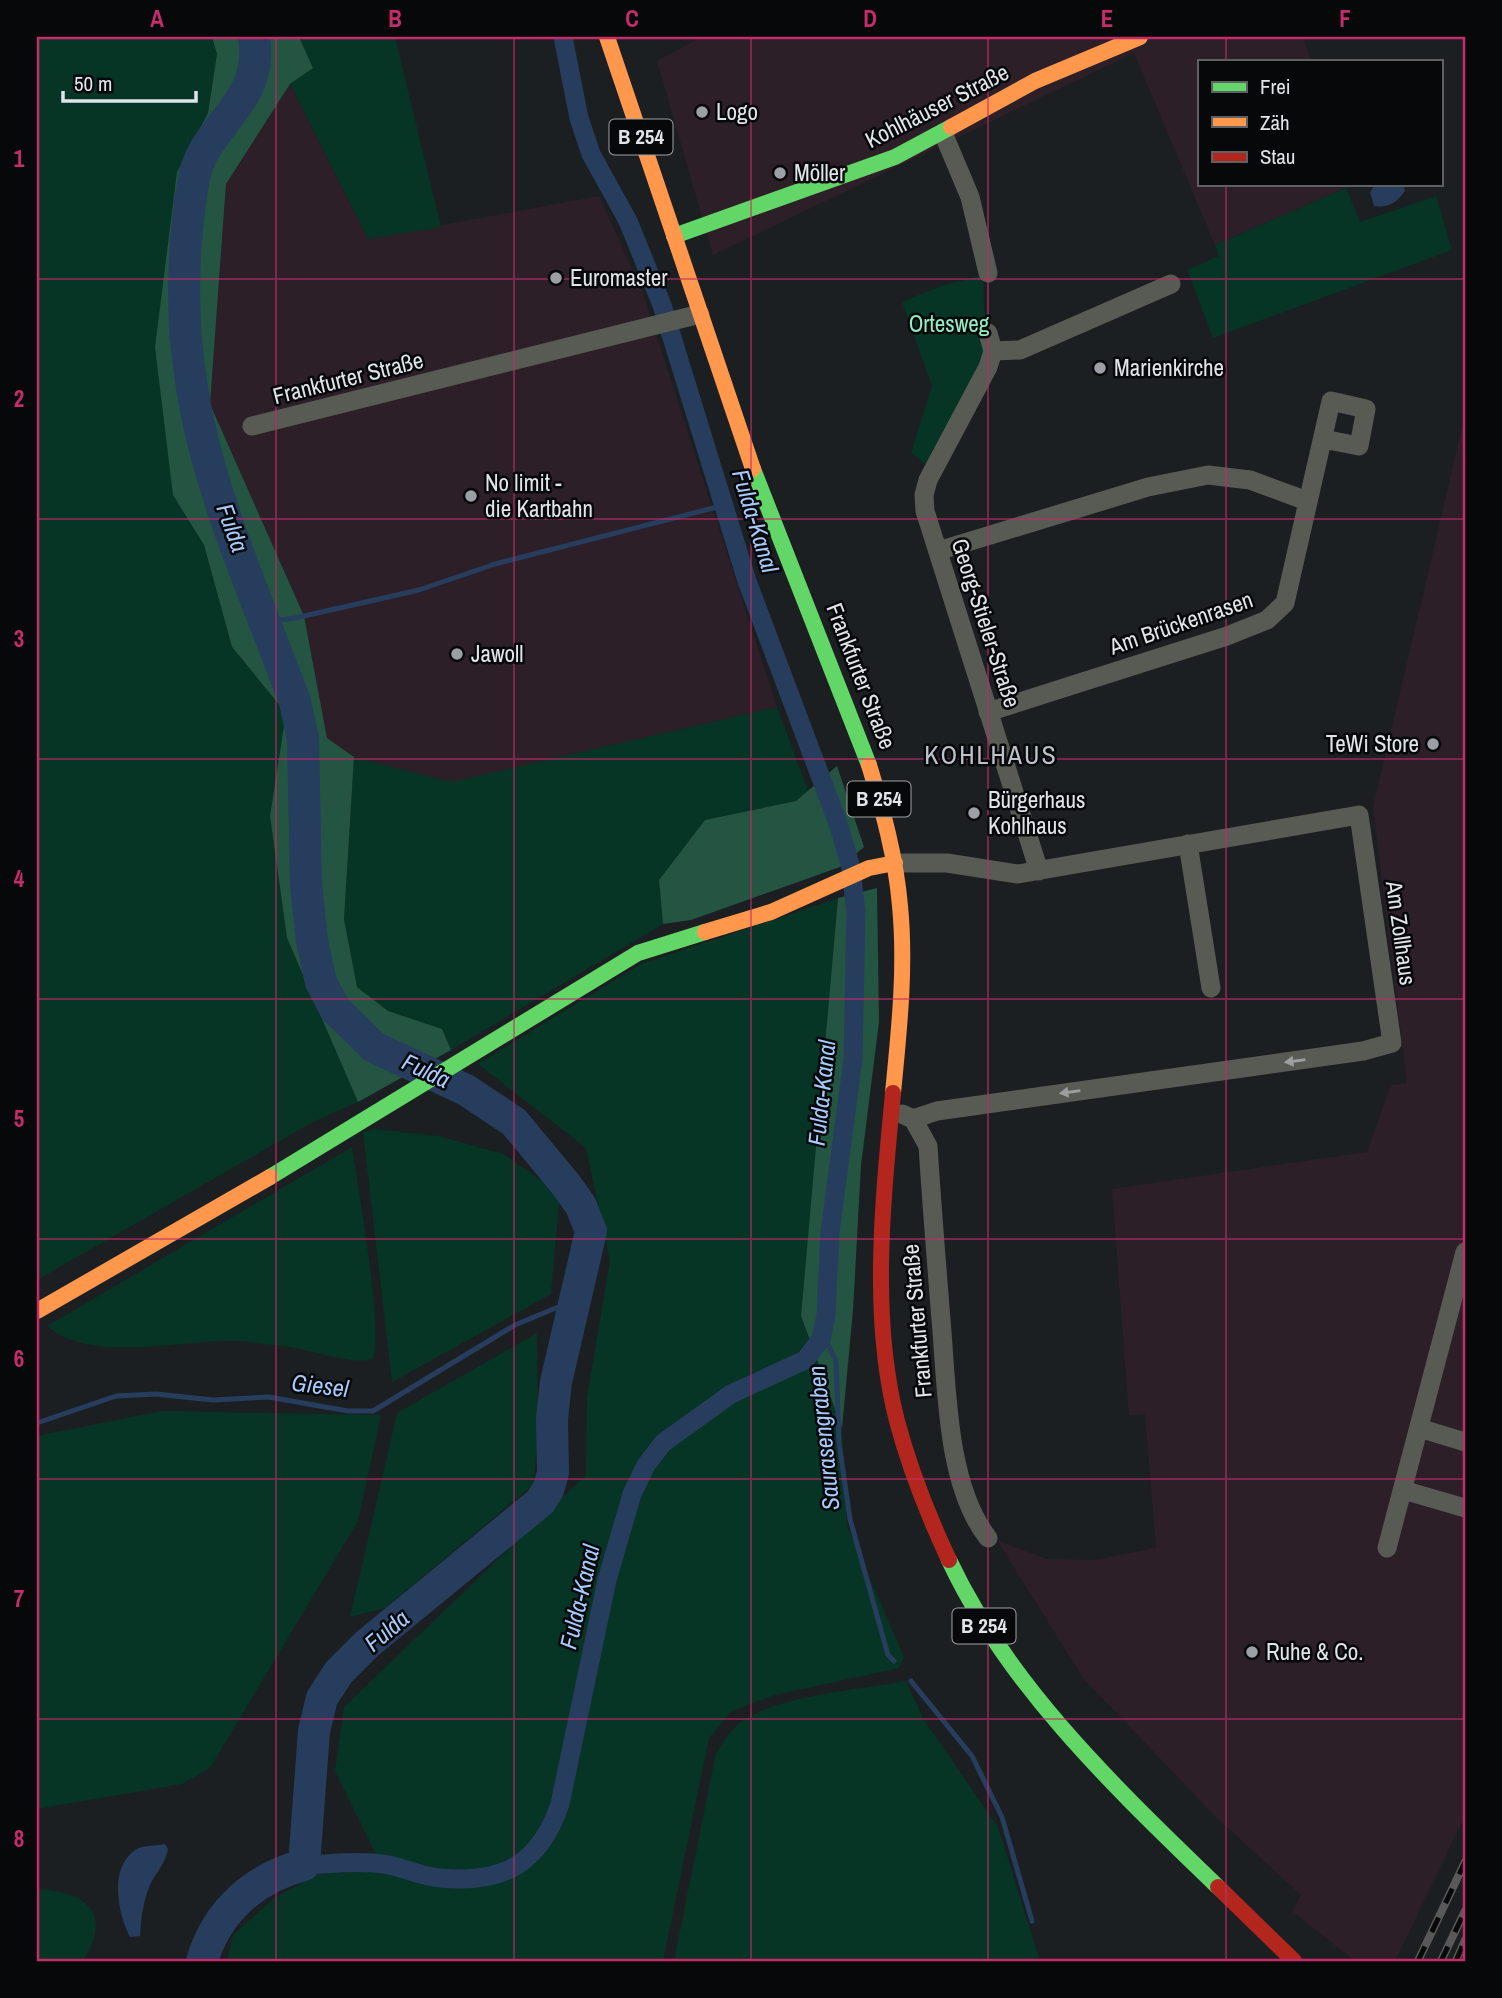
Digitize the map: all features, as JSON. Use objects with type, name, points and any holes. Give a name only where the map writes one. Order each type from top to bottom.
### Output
[{"type":"main road","name":"Frankfurter Straße","points":[[607,37],[751,463],[860,737],[895,863],[902,939],[884,1213],[887,1355],[898,1423],[924,1504],[973,1610],[1033,1695],[1080,1750],[1294,1961]]},
{"type":"main road","name":"Kohlhäuser Straße","points":[[674,236],[867,168],[943,133],[1035,81],[1140,37]]},
{"type":"main road","points":[[37,1311],[388,1107],[638,953],[771,912],[869,868],[895,863]]},
{"type":"street","points":[[943,133],[970,197],[988,273]]},
{"type":"street","name":"Georg-Stieler-Straße","points":[[1038,870],[925,511],[928,480],[982,382],[991,342],[1020,350],[1171,284]]},
{"type":"street","name":"Frankfurter Straße","points":[[251,426],[700,314]]},
{"type":"street","name":"Am Brückenrasen","points":[[988,712],[1227,636],[1267,620],[1285,603],[1323,439]]},
{"type":"street","points":[[938,551],[1148,487],[1208,475],[1250,480],[1307,500]]},
{"type":"street","name":"Am Zollhaus","points":[[895,863],[947,863],[1018,874],[1359,815],[1392,1043],[1363,1051],[937,1111],[913,1119]]},
{"type":"street","points":[[1188,844],[1211,988]]},
{"type":"street","points":[[892,1113],[913,1119]]},
{"type":"street","name":"Frankfurter Straße","points":[[913,1119],[928,1146],[948,1397],[958,1465],[971,1511],[988,1538]]},
{"type":"street","points":[[1388,1548],[1465,1252]]},
{"type":"street","points":[[1419,1428],[1465,1442]]},
{"type":"street","points":[[1403,1490],[1465,1508]]},
{"type":"shaded area","points":[[701,37],[1302,37],[1312,60],[1198,60],[1198,186],[1346,186],[1215,245],[1134,53],[713,255],[657,61]]},
{"type":"shaded area","points":[[290,84],[368,239],[599,196],[642,291],[777,707],[451,783],[354,757],[327,738],[304,616],[210,404],[226,184]]},
{"type":"shaded area","points":[[1465,415],[1465,1816],[1395,1961],[1355,1961],[1292,1911],[1301,1895],[1216,1817],[1083,1678],[997,1540],[1046,1559],[1094,1560],[1156,1548],[1145,1414],[1129,1416],[1112,1189],[1367,1152],[1391,1085],[1407,1083],[1373,808]]},
{"type":"green space","points":[[37,37],[212,37],[217,54],[208,113],[177,172],[173,495],[204,545],[232,647],[286,713],[270,816],[287,938],[358,1102],[311,1123],[37,1280]]},
{"type":"green space","points":[[212,37],[299,37],[313,68],[290,84],[226,184],[210,404],[304,616],[327,738],[354,757],[344,919],[357,987],[388,1011],[442,1029],[451,1050],[358,1102],[287,938],[270,816],[286,713],[232,647],[204,545],[173,495],[155,347],[177,172],[208,113],[217,54]]},
{"type":"green space","points":[[299,37],[395,37],[441,227],[368,239],[290,84],[313,68]]},
{"type":"green space","points":[[1346,188],[1360,222],[1436,196],[1452,250],[1213,338],[1187,270],[1219,256],[1215,245]]},
{"type":"green space","name":"Ortesweg","points":[[983,275],[986,357],[941,454],[925,464],[911,453],[932,386],[902,302],[941,286]]},
{"type":"green space","points":[[777,707],[808,791],[796,801],[705,820],[659,880],[663,924],[451,1050],[442,1029],[388,1011],[357,987],[344,919],[354,757],[451,782]]},
{"type":"green space","points":[[837,766],[864,847],[840,867],[691,920],[663,924],[659,880],[705,820],[796,801]]},
{"type":"green space","points":[[877,888],[879,1022],[861,1165],[853,1310],[842,1428],[801,1316],[838,898]]},
{"type":"green space","points":[[838,898],[801,1316],[842,1428],[847,1526],[904,1657],[899,1668],[775,1695],[732,1711],[709,1738],[663,1961],[227,1961],[233,1935],[275,1897],[320,1874],[382,1866],[335,1771],[344,1707],[586,1475],[587,1397],[610,1261],[586,1148],[478,1064],[641,964]]},
{"type":"green space","points":[[373,1129],[439,1136],[503,1154],[560,1193],[551,1294],[392,1382],[363,1132]]},
{"type":"green space","points":[[352,1147],[373,1291],[375,1345],[372,1359],[354,1360],[297,1348],[240,1341],[108,1347],[85,1344],[65,1337],[47,1326]]},
{"type":"green space","points":[[537,1333],[538,1437],[533,1485],[385,1608],[350,1617],[397,1413]]},
{"type":"green space","points":[[162,1411],[381,1415],[358,1521],[210,1768],[182,1784],[37,1809],[37,1436]]},
{"type":"green space","points":[[906,1681],[924,1720],[998,1827],[1040,1961],[674,1961],[715,1757],[729,1734],[749,1717],[784,1703]]},
{"type":"green space","points":[[37,1889],[70,1895],[90,1908],[95,1918],[96,1930],[83,1961],[37,1961]]},
{"type":"water","points":[[1374,186],[1404,186],[1405,191],[1392,204],[1384,206],[1374,206],[1370,192]]},
{"type":"water","points":[[165,1844],[167,1854],[146,1897],[140,1936],[130,1937],[119,1904],[119,1878],[122,1867],[137,1849]]},
{"type":"waterway","name":"Fulda","points":[[202,1961],[217,1927],[240,1899],[269,1878],[304,1865],[314,1731],[322,1698],[339,1672],[367,1644],[540,1502],[548,1490],[553,1473],[552,1419],[556,1382],[591,1231],[581,1206],[567,1186],[514,1122],[466,1090],[374,1047],[335,1009],[321,982],[312,941],[306,884],[303,739],[295,702],[234,540],[207,458],[197,416],[185,327],[185,254],[193,183],[199,162],[208,145],[242,98],[250,80],[255,61],[254,37]]},
{"type":"waterway","name":"Fulda-Kanal","points":[[304,1865],[378,1864],[422,1875],[463,1879],[501,1873],[530,1855],[542,1841],[560,1804],[607,1580],[632,1494],[646,1465],[663,1443],[731,1394],[805,1360],[821,1339],[826,1315],[830,1232],[853,1059],[856,913],[851,868],[839,826],[747,581],[662,305],[628,221],[591,154],[579,118],[563,37]]},
{"type":"waterway","points":[[266,622],[419,590],[495,564],[725,505]]},
{"type":"waterway","name":"Giesel","points":[[37,1423],[116,1396],[156,1394],[213,1400],[269,1397],[348,1411],[373,1411],[515,1325],[575,1300]]},
{"type":"waterway","name":"Saurasengraben","points":[[822,1332],[836,1361],[839,1443],[850,1519],[888,1655],[894,1661]]},
{"type":"waterway","name":"Saurasengraben","points":[[911,1681],[972,1756],[1002,1817],[1032,1921]]},
{"type":"railway","points":[[1418,1961],[1465,1862]]},
{"type":"railway","points":[[1441,1961],[1465,1911]]},
{"type":"railway","points":[[1456,1961],[1465,1940]]},
{"type":"traffic: fast","points":[[674,236],[895,157],[951,127]]},
{"type":"traffic: fast","points":[[753,469],[869,765]]},
{"type":"traffic: fast","points":[[270,1177],[638,953],[705,932]]},
{"type":"traffic: fast","points":[[949,1560],[974,1607],[1034,1694],[1105,1775],[1218,1887]]},
{"type":"traffic: slow","points":[[607,37],[753,469]]},
{"type":"traffic: slow","points":[[951,127],[1035,81],[1140,37]]},
{"type":"traffic: slow","points":[[869,765],[888,835],[902,929],[902,976],[893,1093]]},
{"type":"traffic: slow","points":[[705,932],[771,912],[869,868],[895,863]]},
{"type":"traffic: slow","points":[[37,1311],[270,1177]]},
{"type":"traffic: jam","points":[[893,1093],[881,1258],[884,1341],[889,1381],[902,1439],[920,1492],[949,1560]]},
{"type":"traffic: jam","points":[[1218,1887],[1294,1961]]},
{"type":"place","name":"Logo","points":[[702,112]]},
{"type":"place","name":"Möller","points":[[780,173]]},
{"type":"place","name":"Euromaster","points":[[556,278]]},
{"type":"place","name":"Marienkirche","points":[[1100,368]]},
{"type":"place","name":"No limit - die Kartbahn","points":[[471,496]]},
{"type":"place","name":"Jawoll","points":[[457,654]]},
{"type":"place","name":"TeWi Store","points":[[1433,744]]},
{"type":"place","name":"Bürgerhaus Kohlhaus","points":[[974,813]]},
{"type":"place","name":"Ruhe & Co.","points":[[1252,1652]]},
{"type":"district","name":"KOHLHAUS","points":[[991,755]]}]
